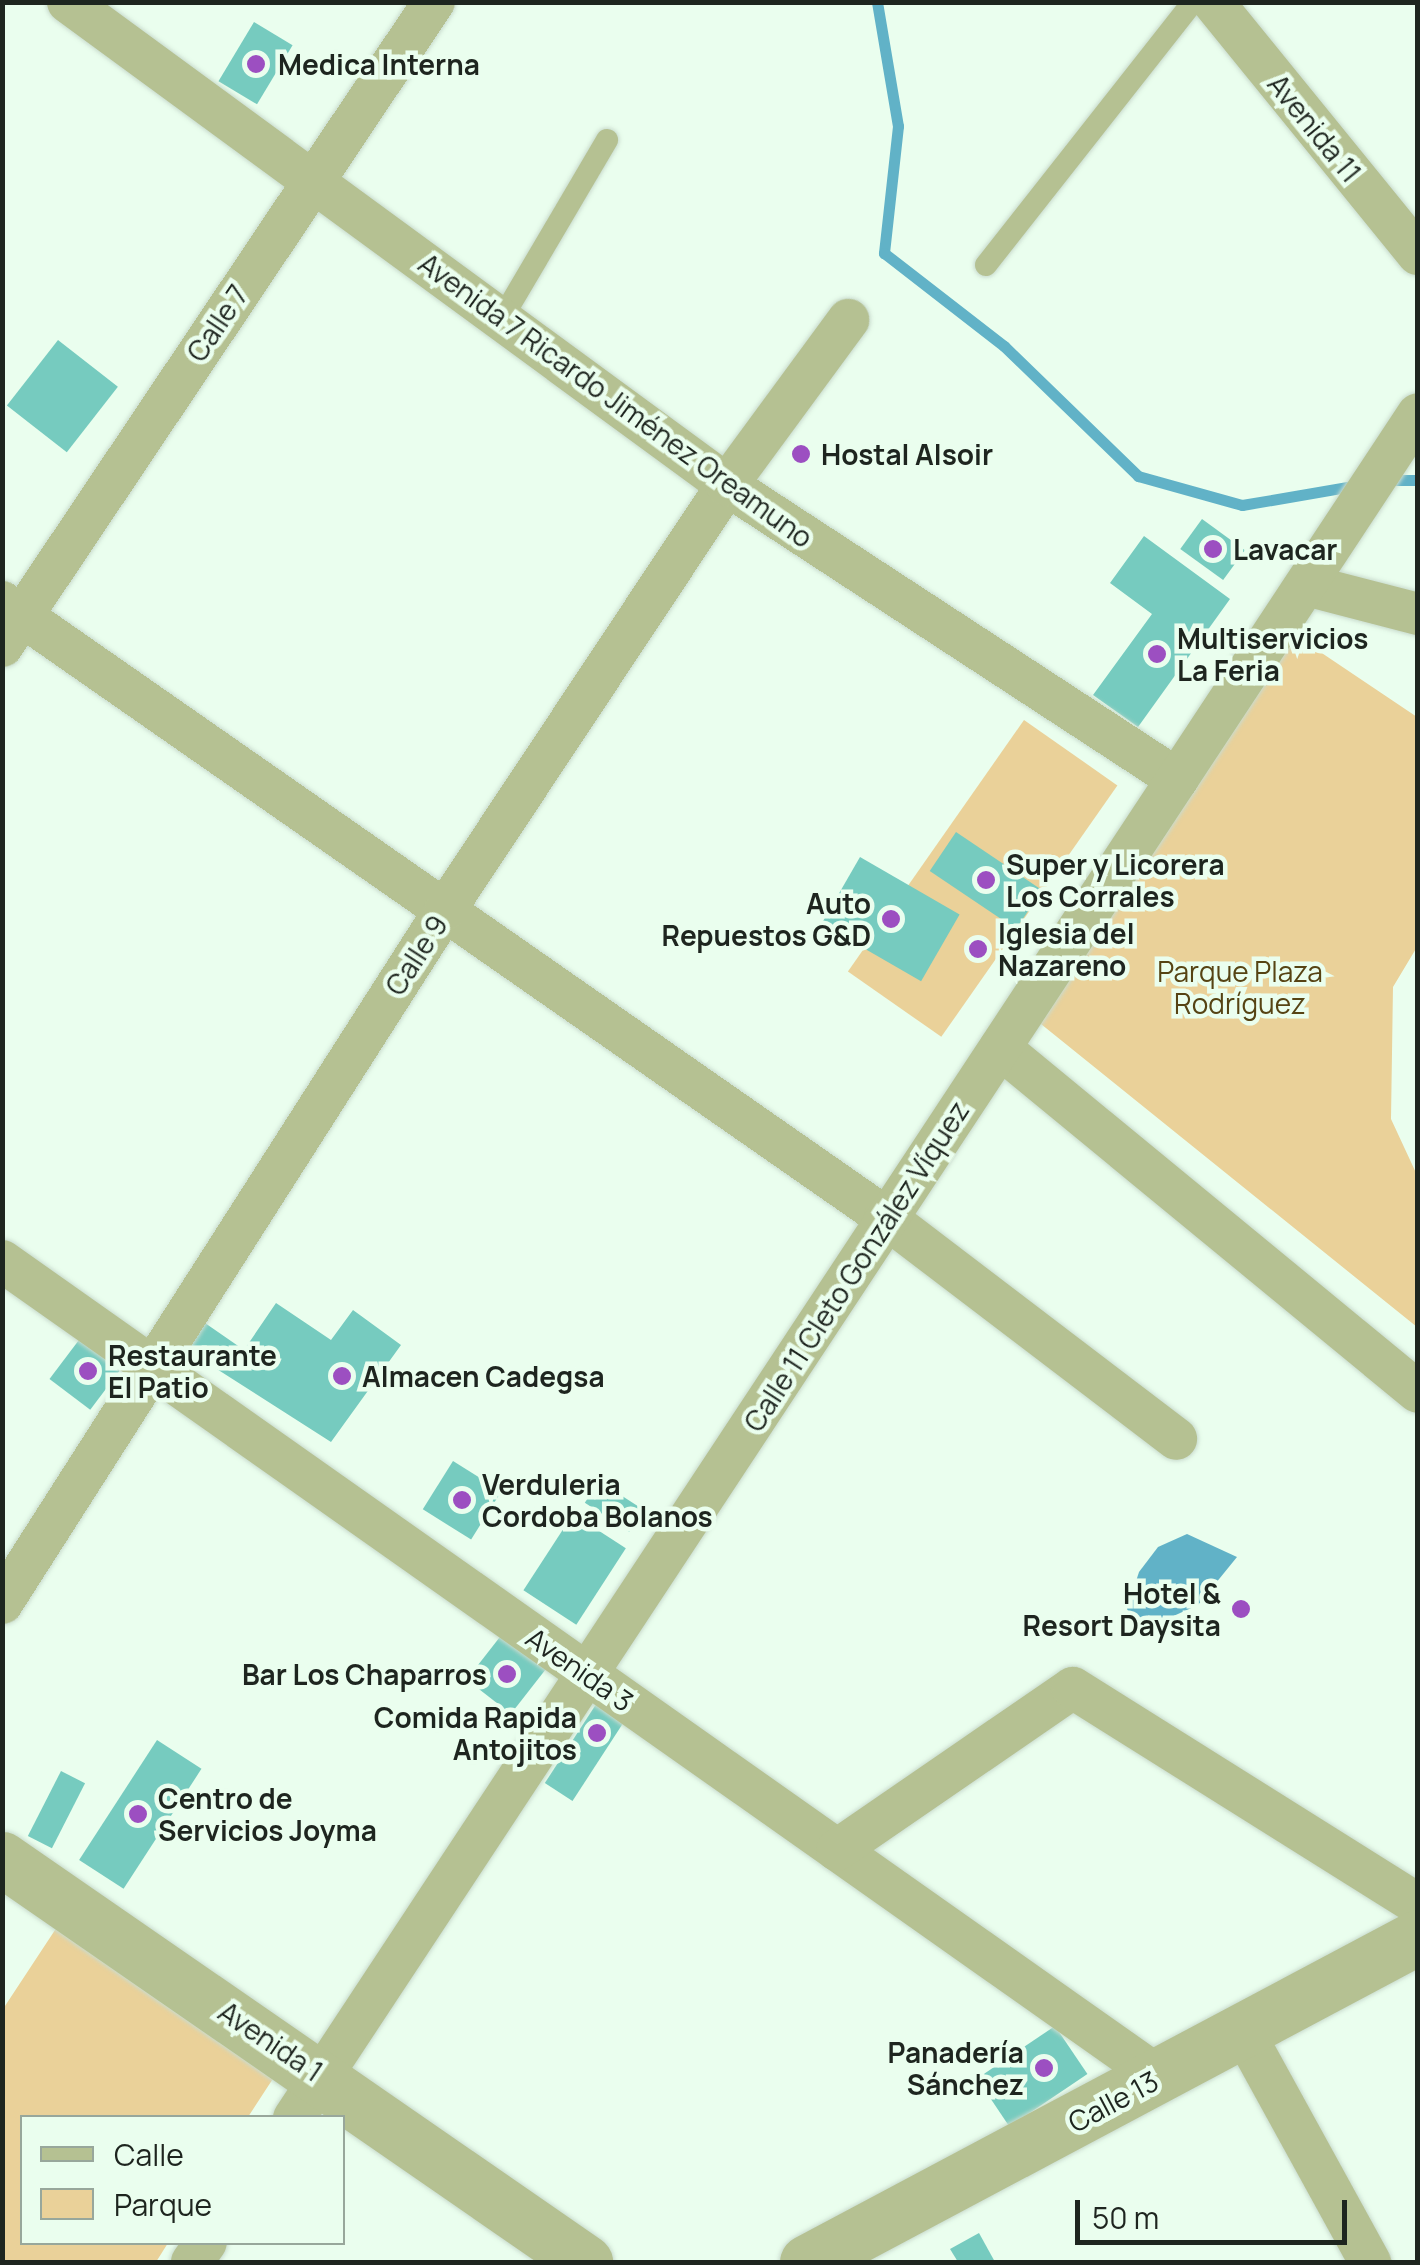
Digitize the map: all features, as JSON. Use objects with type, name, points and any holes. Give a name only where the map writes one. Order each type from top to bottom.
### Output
[{"type":"street","name":"Avenida 7 Ricardo Jiménez Oreamuno","points":[[68,2],[727,485],[1177,779]]},
{"type":"street","name":"Calle 7","points":[[9,621],[434,2]]},
{"type":"street","name":"Avenida 11","points":[[1213,2],[1418,254]]},
{"type":"street","name":"Calle 9","points":[[2,1603],[445,910],[727,485],[848,320]]},
{"type":"street","name":"Calle 11 Cleto González Víquez","points":[[308,2097],[589,1675],[885,1217],[1310,586],[1418,414]]},
{"type":"street","points":[[1310,586],[1418,614]]},
{"type":"street","points":[[9,621],[445,910],[885,1217],[1176,1439]]},
{"type":"street","points":[[1000,1048],[1418,1392]]},
{"type":"street","name":"Avenida 3","points":[[2,1262],[1159,2077]]},
{"type":"street","points":[[837,1850],[1073,1688],[1418,1904]]},
{"type":"street","name":"Avenida 1","points":[[2,1859],[308,2097],[338,2115]]},
{"type":"street","name":"Calle 13","points":[[807,2262],[1418,1937]]},
{"type":"street","points":[[1243,2031],[1370,2262]]},
{"type":"street","name":"Avenida 1","points":[[345,2119],[585,2262]]},
{"type":"lane","points":[[986,265],[1193,2]]},
{"type":"lane","points":[[501,320],[608,140]]},
{"type":"green space","name":"Parque Plaza Rodríguez","points":[[1289,631],[1417,717],[1417,947],[1393,987],[1391,1119],[1417,1175],[1417,1327],[1036,1020]]},
{"type":"green space","points":[[1024,720],[1117,785],[941,1037],[848,971]]},
{"type":"green space","points":[[57,1927],[278,2071],[249,2115],[20,2115],[20,2245],[167,2245],[156,2262],[3,2262],[3,2009]]},
{"type":"water","points":[[1187,1534],[1237,1557],[1198,1605],[1140,1631],[1127,1609],[1139,1572],[1158,1547]]},
{"type":"building","name":"Medica Interna","points":[[254,22],[293,45],[257,104],[218,81]]},
{"type":"building","points":[[58,340],[118,387],[67,452],[7,405]]},
{"type":"building","name":"Lavacar","points":[[1202,519],[1245,550],[1223,580],[1180,549]]},
{"type":"building","name":"Multiservicios La Feria","points":[[1144,536],[1230,599],[1138,727],[1093,695],[1152,614],[1110,583]]},
{"type":"building","name":"Super y Licorera Los Corrales","points":[[956,832],[1042,890],[1016,929],[930,871]]},
{"type":"building","name":"Auto Repuestos G&D","points":[[860,857],[960,914],[921,981],[822,924]]},
{"type":"building","points":[[276,1303],[331,1340],[353,1310],[401,1345],[331,1442],[187,1350],[205,1323],[244,1350]]},
{"type":"building","name":"Restaurante El Patio","points":[[85,1332],[126,1363],[90,1410],[49,1379]]},
{"type":"building","name":"Verduleria Cordoba Bolanos","points":[[453,1461],[501,1491],[471,1540],[423,1509]]},
{"type":"building","points":[[599,1481],[643,1510],[629,1532],[585,1503]]},
{"type":"building","points":[[573,1514],[626,1548],[576,1625],[523,1590]]},
{"type":"building","name":"Bar Los Chaparros","points":[[503,1633],[547,1667],[511,1714],[467,1679]]},
{"type":"building","name":"Comida Rapida Antojitos","points":[[602,1695],[630,1713],[572,1801],[545,1783]]},
{"type":"building","name":"Centro de Servicios Joyma","points":[[157,1740],[201,1769],[124,1889],[79,1860]]},
{"type":"building","points":[[61,1771],[85,1783],[52,1848],[28,1836]]},
{"type":"building","name":"Panadería Sánchez","points":[[1055,2026],[1087,2074],[1010,2127],[977,2079]]},
{"type":"building","points":[[979,2233],[995,2262],[958,2262],[950,2249]]},
{"type":"waterway","points":[[877,2],[898,126],[884,253],[1004,346],[1138,476],[1242,505],[1359,485]]},
{"type":"waterway","points":[[1387,480],[1418,480]]},
{"type":"place","name":"Medica Interna","points":[[256,64]]},
{"type":"place","name":"Hostal Alsoir","points":[[801,454]]},
{"type":"place","name":"Lavacar","points":[[1213,549]]},
{"type":"place","name":"Multiservicios La Feria","points":[[1157,654]]},
{"type":"place","name":"Super y Licorera Los Corrales","points":[[986,880]]},
{"type":"place","name":"Auto Repuestos G&D","points":[[891,919]]},
{"type":"place","name":"Iglesia del Nazareno","points":[[978,949]]},
{"type":"place","name":"Restaurante El Patio","points":[[88,1371]]},
{"type":"place","name":"Almacen Cadegsa","points":[[342,1376]]},
{"type":"place","name":"Verduleria Cordoba Bolanos","points":[[462,1500]]},
{"type":"place","name":"Hotel & Resort Daysita","points":[[1241,1609]]},
{"type":"place","name":"Bar Los Chaparros","points":[[507,1674]]},
{"type":"place","name":"Comida Rapida Antojitos","points":[[597,1733]]},
{"type":"place","name":"Centro de Servicios Joyma","points":[[138,1814]]},
{"type":"place","name":"Panadería Sánchez","points":[[1044,2068]]}]
